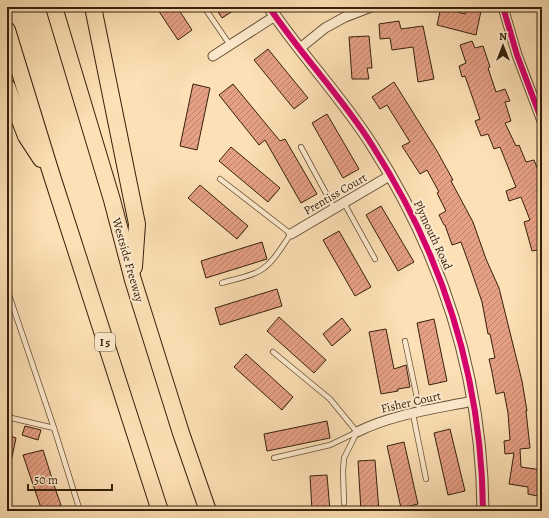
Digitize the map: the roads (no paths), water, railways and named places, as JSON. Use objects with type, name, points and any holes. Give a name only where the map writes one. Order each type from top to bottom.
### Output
[{"type":"highway","name":"Westside Freeway","points":[[54,7],[112,200],[133,280],[181,433],[208,511]]},
{"type":"highway","points":[[93,7],[137,224],[133,280]]},
{"type":"highway","name":"I 5","points":[[7,30],[51,173],[160,511]]},
{"type":"highway","points":[[7,87],[26,136],[51,173]]},
{"type":"street","points":[[299,49],[325,28],[345,17],[371,7]]},
{"type":"street","points":[[503,7],[517,55],[542,121]]},
{"type":"street","points":[[213,56],[230,45],[272,12]]},
{"type":"street","name":"Plymouth Road","points":[[272,12],[372,144],[391,175],[422,234],[447,295],[462,347],[473,401],[480,454],[483,511]]},
{"type":"street","name":"Prentiss Court","points":[[291,234],[391,175]]},
{"type":"street","name":"Fisher Court","points":[[357,432],[388,419],[473,401]]},
{"type":"lane","points":[[204,7],[230,45]]},
{"type":"lane","points":[[301,148],[334,208]]},
{"type":"lane","points":[[220,179],[291,234],[274,258],[262,269],[222,283]]},
{"type":"lane","points":[[344,203],[375,259]]},
{"type":"lane","points":[[7,289],[54,428],[80,511]]},
{"type":"lane","points":[[405,341],[426,479]]},
{"type":"lane","points":[[273,352],[330,399],[357,432]]},
{"type":"lane","points":[[7,416],[54,428]]},
{"type":"lane","points":[[274,458],[330,445],[357,432]]},
{"type":"lane","points":[[344,503],[344,458],[357,432]]}]
